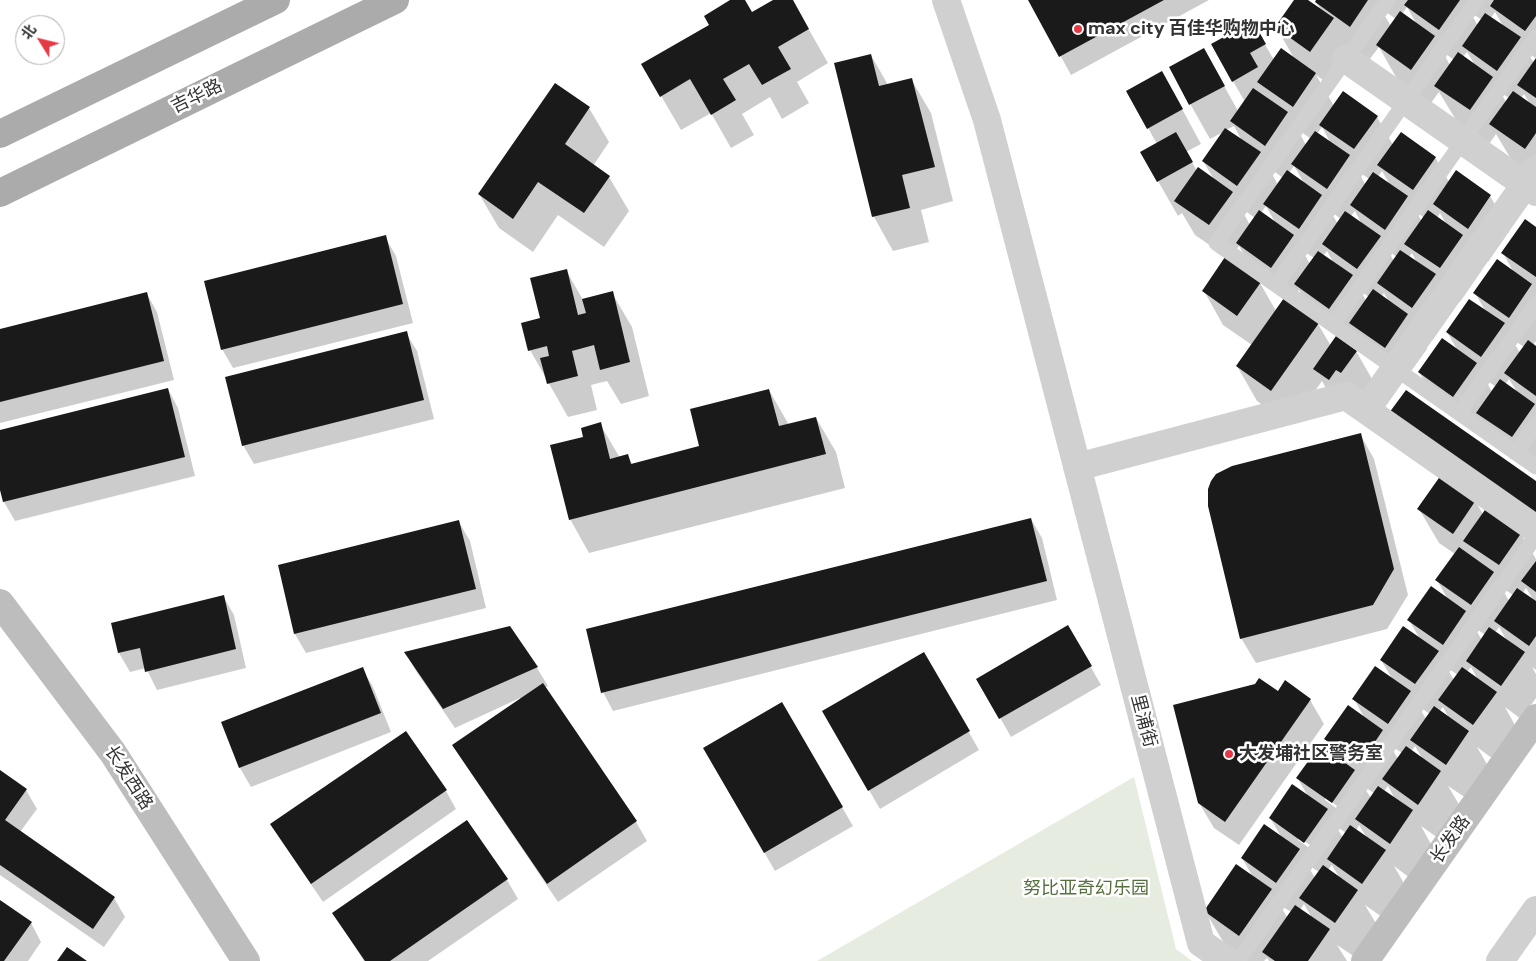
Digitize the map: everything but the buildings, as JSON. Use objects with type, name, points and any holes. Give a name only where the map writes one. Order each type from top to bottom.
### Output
[{"type":"main road","points":[[0,134],[276,0]]},
{"type":"main road","name":"吉华路","points":[[0,193],[395,0]]},
{"type":"street","name":"里浦街","points":[[946,0],[987,120],[1200,943],[1227,961]]},
{"type":"street","points":[[1346,59],[1463,141],[1532,182],[1366,410]]},
{"type":"street","points":[[1078,467],[1346,396],[1536,529]]},
{"type":"street","name":"长发西路","points":[[0,603],[113,752],[246,961]]},
{"type":"street","name":"长发路","points":[[1365,961],[1536,718]]},
{"type":"street","points":[[1500,961],[1536,910]]},
{"type":"lane","points":[[1388,0],[1216,243],[1536,468]]},
{"type":"lane","points":[[1276,285],[1477,0]]},
{"type":"lane","points":[[1333,325],[1536,37]]},
{"type":"lane","points":[[1459,413],[1536,304]]},
{"type":"lane","points":[[1516,453],[1536,424]]},
{"type":"lane","points":[[1238,961],[1536,536]]},
{"type":"green space","name":"努比亚奇幻乐园","points":[[1134,777],[1176,949],[1192,961],[817,961]]},
{"type":"place","name":"max city 百佳华购物中心","points":[[1078,29]]},
{"type":"place","name":"大发埔社区警务室","points":[[1229,754]]}]
